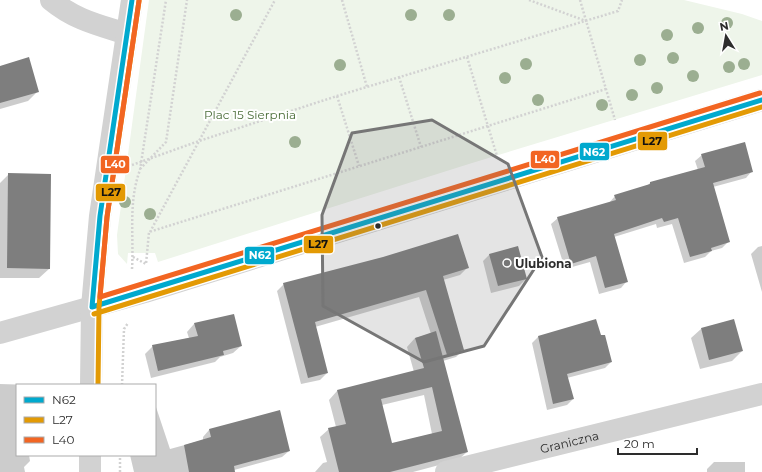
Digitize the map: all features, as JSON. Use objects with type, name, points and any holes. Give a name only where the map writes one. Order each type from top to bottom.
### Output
[{"type":"street","points":[[51,0],[66,12],[80,19],[127,34]]},
{"type":"street","points":[[91,384],[92,307],[100,216],[132,0]]},
{"type":"street","points":[[0,334],[762,100]]},
{"type":"street","name":"Graniczna","points":[[446,472],[762,394]]},
{"type":"street","points":[[90,456],[90,472]]},
{"type":"path","points":[[166,0],[140,170],[136,182],[131,212],[133,257],[146,264],[149,232],[275,0]]},
{"type":"path","points":[[140,170],[166,142],[187,0]]},
{"type":"path","points":[[342,0],[367,87]]},
{"type":"path","points":[[529,0],[587,21]]},
{"type":"path","points":[[580,0],[616,123]]},
{"type":"path","points":[[129,166],[141,160],[337,96],[618,11],[622,0]]},
{"type":"path","points":[[467,57],[498,159]]},
{"type":"path","points":[[400,77],[421,147]]},
{"type":"path","points":[[149,232],[606,89]]},
{"type":"path","points":[[337,96],[359,166]]},
{"type":"path","points":[[122,384],[124,329],[130,318]]},
{"type":"path","points":[[120,456],[120,472]]},
{"type":"highlighted area","points":[[432,120],[508,164],[542,257],[484,346],[424,362],[323,306],[322,215],[352,133]]},
{"type":"green space","name":"Plac 15 Sierpnia","points":[[149,0],[684,0],[742,14],[762,21],[762,75],[472,163],[158,262],[155,253],[128,253],[127,264],[118,254],[117,235]]},
{"type":"building","points":[[29,57],[39,92],[0,103],[0,66]]},
{"type":"building","points":[[745,142],[753,172],[713,183],[730,242],[711,248],[712,251],[690,257],[678,218],[664,222],[662,218],[614,234],[628,282],[605,288],[596,256],[571,264],[557,217],[616,200],[614,195],[650,184],[650,182],[705,167],[701,154]]},
{"type":"building","points":[[8,173],[51,174],[50,269],[7,268]]},
{"type":"building","points":[[458,234],[469,268],[443,276],[464,350],[447,355],[426,290],[315,322],[328,373],[308,378],[283,283],[383,257]]},
{"type":"building","name":"Ulubiona","points":[[518,246],[527,279],[498,286],[489,254]]},
{"type":"building","points":[[234,314],[242,346],[223,351],[224,355],[158,371],[152,345],[198,336],[194,323]]},
{"type":"building","points":[[596,319],[601,335],[605,335],[612,362],[567,374],[574,399],[553,404],[538,336]]},
{"type":"building","points":[[734,319],[743,351],[709,360],[701,328]]},
{"type":"building","points":[[436,331],[468,452],[390,472],[339,472],[328,428],[346,424],[337,390],[424,368],[415,338]],"holes":[[[432,387],[442,431],[392,443],[381,399]]]},
{"type":"building","points":[[280,410],[290,451],[234,466],[235,472],[189,472],[184,445],[211,437],[209,429]]},
{"type":"transit line","name":"N62","points":[[92,307],[100,216],[132,0]]},
{"type":"transit line","name":"L27","points":[[98,384],[99,307],[107,217],[139,1]]},
{"type":"transit line","name":"L40","points":[[139,1],[107,217],[100,297],[760,93]]},
{"type":"transit line","name":"N62","points":[[92,307],[762,100]]},
{"type":"transit line","name":"L27","points":[[94,314],[762,107]]},
{"type":"place","name":"Ulubiona","points":[[507,263]]}]
